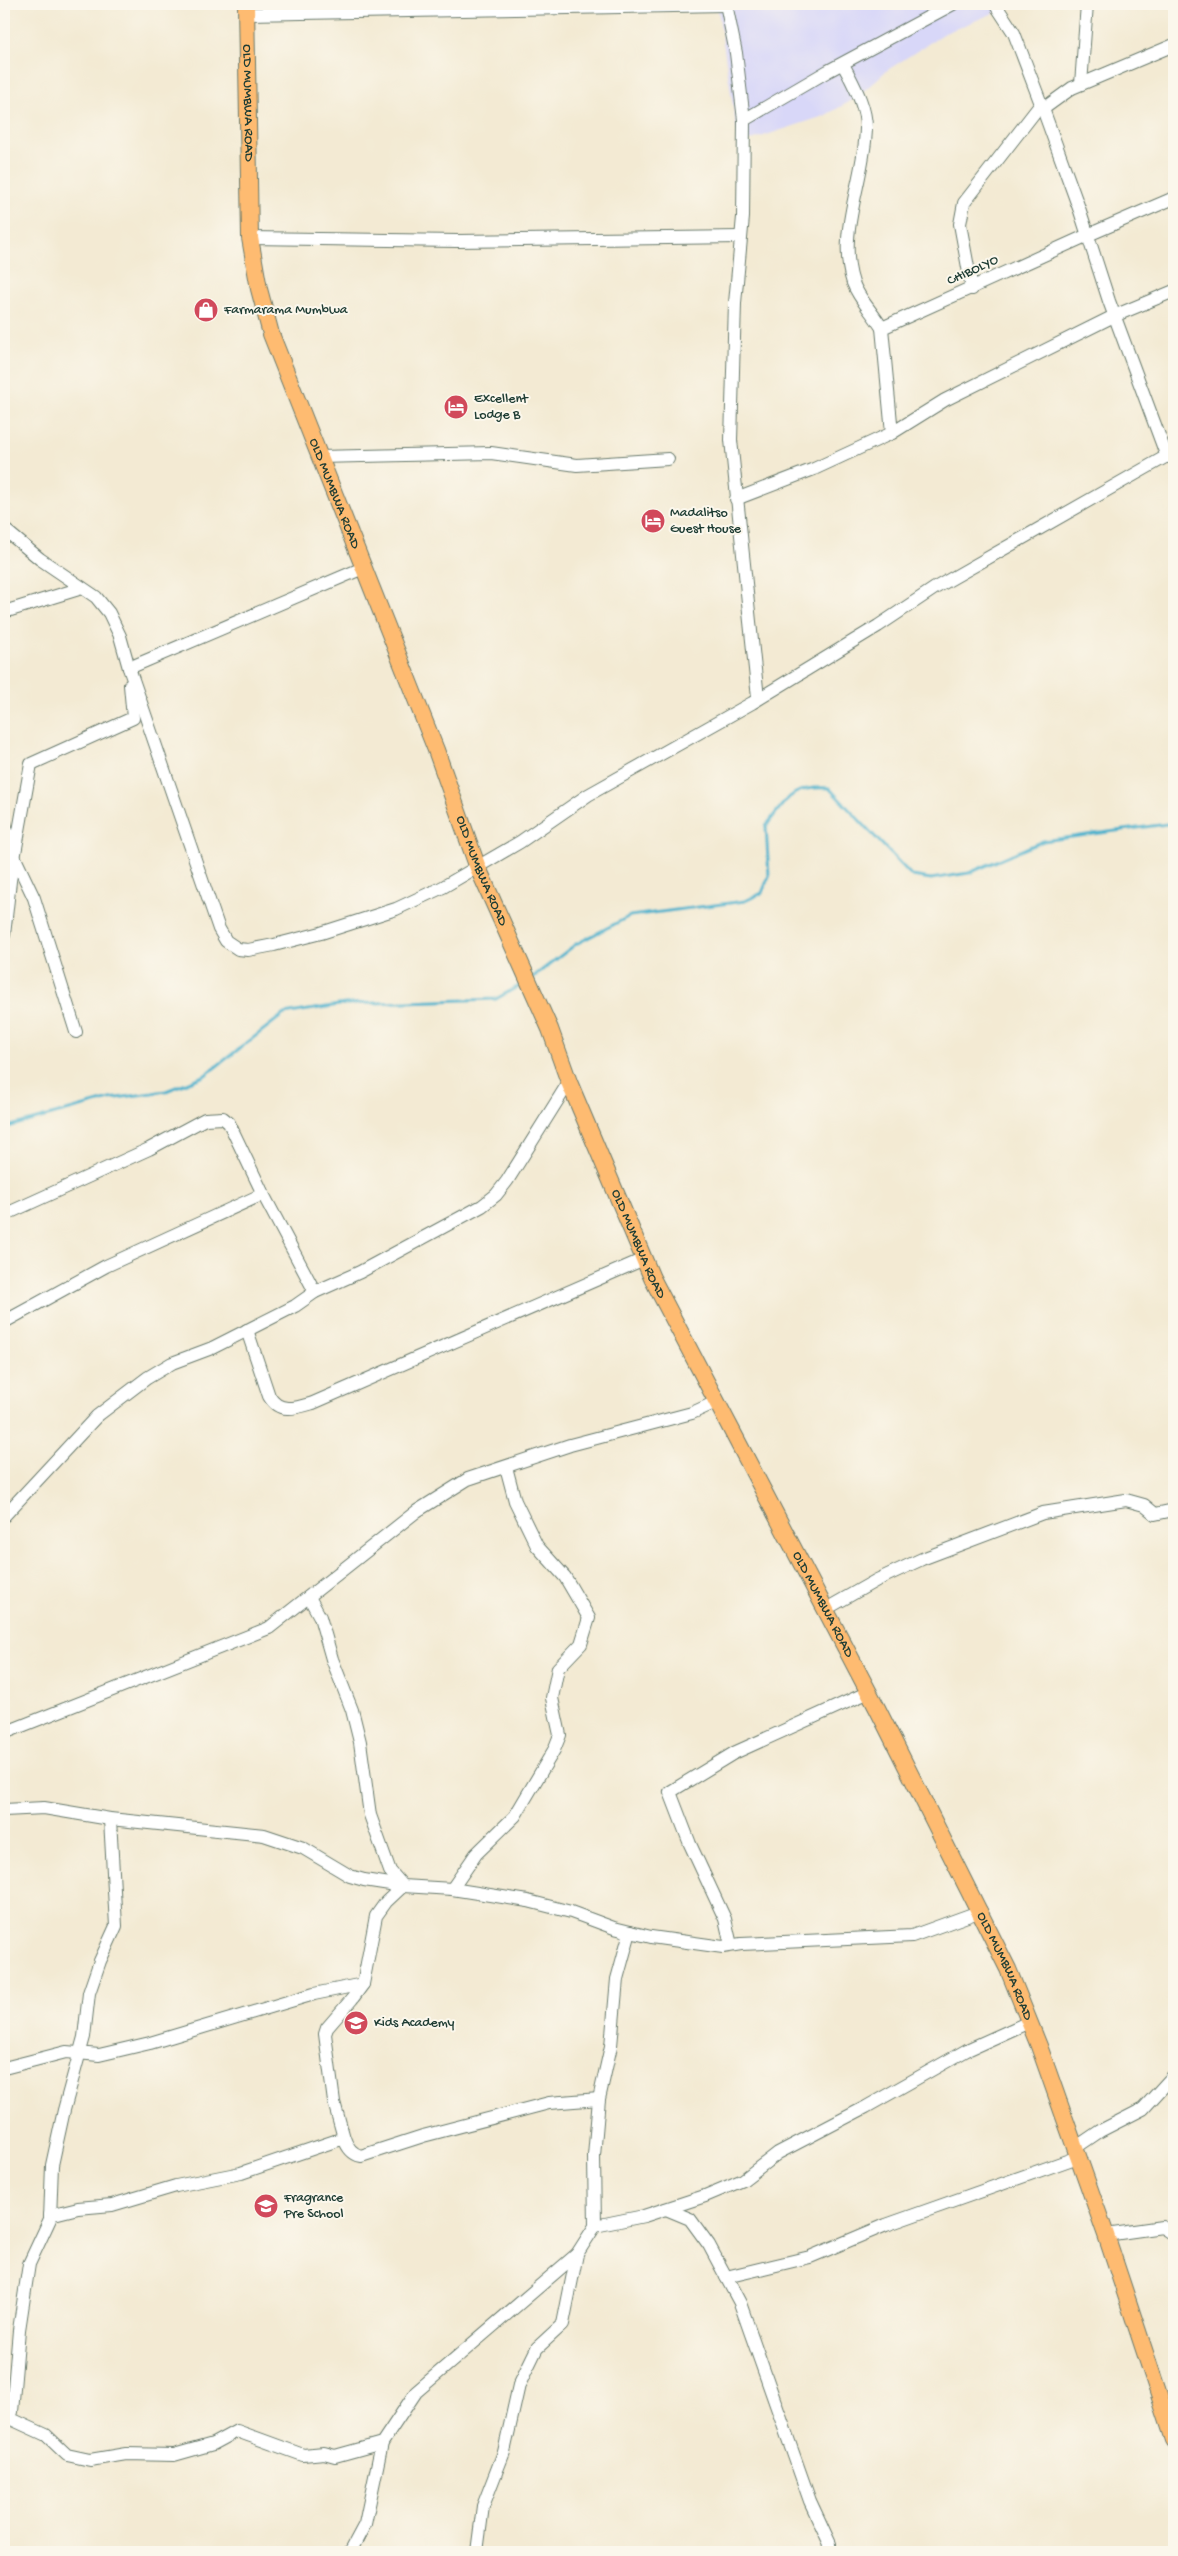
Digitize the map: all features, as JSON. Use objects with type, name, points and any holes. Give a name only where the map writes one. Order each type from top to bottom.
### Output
[{"type":"main road","name":"OLD MUMBWA ROAD","points":[[246,9],[250,238],[259,289],[271,334],[436,750],[478,868],[550,1029],[569,1082],[644,1259],[716,1402],[869,1692],[981,1911],[1008,1969],[1106,2235],[1174,2440]]},
{"type":"street","points":[[246,9],[726,4],[736,54],[744,120],[742,237],[735,302],[731,440],[758,698]]},
{"type":"street","points":[[744,120],[953,4]]},
{"type":"street","points":[[4,529],[40,559],[96,597],[109,613],[120,636],[129,668],[219,929],[226,941],[238,949],[248,950],[322,933],[396,909],[478,868],[588,795],[758,698],[878,626],[935,588],[1171,455],[1114,316],[1088,235],[1014,33],[995,4]]},
{"type":"street","points":[[1081,84],[1087,4]]},
{"type":"street","points":[[972,288],[960,224],[964,202],[1042,106],[1072,88],[1174,45]]},
{"type":"street","points":[[843,64],[862,103],[866,127],[848,237],[849,265],[858,294],[882,328],[892,433]]},
{"type":"street","name":"CHIBOLYO","points":[[882,328],[1174,198]]},
{"type":"street","points":[[250,238],[457,241],[742,237]]},
{"type":"street","points":[[736,499],[814,469],[892,433],[945,400],[1114,316],[1174,291]]},
{"type":"street","points":[[319,456],[497,453],[577,464],[668,459]]},
{"type":"street","points":[[129,668],[363,568]]},
{"type":"street","points":[[4,612],[82,588]]},
{"type":"street","points":[[4,935],[14,856],[31,764],[133,718],[129,668]]},
{"type":"street","points":[[4,821],[14,856],[34,898],[76,1032]]},
{"type":"street","points":[[4,1516],[73,1440],[121,1396],[172,1363],[212,1348],[295,1306],[315,1292],[360,1272],[482,1206],[496,1195],[569,1082]]},
{"type":"street","points":[[4,1215],[149,1149],[205,1119],[223,1118],[229,1123],[263,1194],[315,1292]]},
{"type":"street","points":[[4,1322],[106,1266],[263,1194]]},
{"type":"street","points":[[247,1330],[273,1403],[280,1408],[293,1409],[313,1403],[644,1259]]},
{"type":"street","points":[[4,1733],[269,1628],[418,1512],[468,1479],[570,1445],[692,1413],[716,1402]]},
{"type":"street","points":[[452,1889],[476,1854],[515,1816],[554,1750],[560,1735],[552,1698],[558,1668],[581,1644],[589,1618],[565,1576],[537,1546],[515,1501],[506,1467]]},
{"type":"street","points":[[826,1609],[877,1580],[922,1559],[1043,1513],[1126,1500],[1144,1505],[1155,1514],[1174,1510]]},
{"type":"street","points":[[308,1597],[320,1617],[332,1659],[352,1710],[360,1742],[370,1815],[390,1871],[403,1886]]},
{"type":"street","points":[[731,1945],[725,1919],[690,1844],[670,1792],[734,1753],[869,1692]]},
{"type":"street","points":[[4,1810],[44,1808],[110,1819],[264,1835],[303,1848],[350,1876],[403,1886],[452,1889],[550,1906],[630,1932],[708,1946],[912,1936],[981,1911]]},
{"type":"street","points":[[110,1819],[116,1926],[100,1961],[89,1994],[87,2019],[80,2055],[56,2141],[52,2165],[50,2215],[29,2264],[23,2293],[15,2394],[7,2418],[46,2434],[67,2455],[90,2460],[126,2454],[174,2455],[213,2444],[237,2431],[303,2455],[324,2453],[336,2456],[382,2443],[416,2392],[577,2254],[595,2226],[594,2156],[599,2099],[611,2046],[617,1979],[630,1932]]},
{"type":"street","points":[[403,1886],[386,1902],[376,1916],[363,1984],[327,2028],[325,2034],[334,2102],[344,2138],[350,2150],[355,2155],[362,2156],[423,2136],[549,2103],[599,2099]]},
{"type":"street","points":[[4,2068],[66,2052],[75,2052],[80,2055],[99,2055],[150,2043],[322,1992],[363,1984]]},
{"type":"street","points":[[595,2226],[644,2216],[705,2196],[743,2180],[778,2153],[866,2107],[967,2050],[1029,2022]]},
{"type":"street","points":[[726,2277],[810,2257],[886,2225],[1076,2152],[1100,2131],[1143,2110],[1174,2075]]},
{"type":"street","points":[[50,2215],[78,2208],[112,2205],[176,2186],[241,2172],[344,2138]]},
{"type":"street","points":[[666,2209],[690,2219],[709,2245],[740,2303],[810,2501],[827,2536],[829,2552]]},
{"type":"street","points":[[1106,2235],[1162,2227],[1174,2234]]},
{"type":"street","points":[[477,2552],[483,2506],[504,2452],[520,2385],[538,2348],[563,2324],[577,2254]]},
{"type":"street","points":[[350,2552],[365,2524],[382,2443]]},
{"type":"shaded area","points":[[717,4],[1016,4],[945,33],[886,71],[856,98],[824,116],[739,144]]},
{"type":"waterway","points":[[533,977],[576,944],[630,916],[745,901],[762,893],[769,876],[766,826],[785,801],[806,789],[829,788],[912,876],[931,879],[969,873],[1043,841],[1174,823]]},
{"type":"waterway","points":[[4,1128],[110,1099],[166,1091],[204,1076],[284,1014],[345,1004],[496,999],[524,983]]},
{"type":"place","name":"Farmarama Mumbwa","points":[[206,310]]},
{"type":"place","name":"Excellent Lodge B","points":[[456,407]]},
{"type":"place","name":"Madalitso Guest House","points":[[653,521]]},
{"type":"place","name":"Kids Academy","points":[[356,2023]]},
{"type":"place","name":"Fragrance Pre School","points":[[266,2206]]}]
